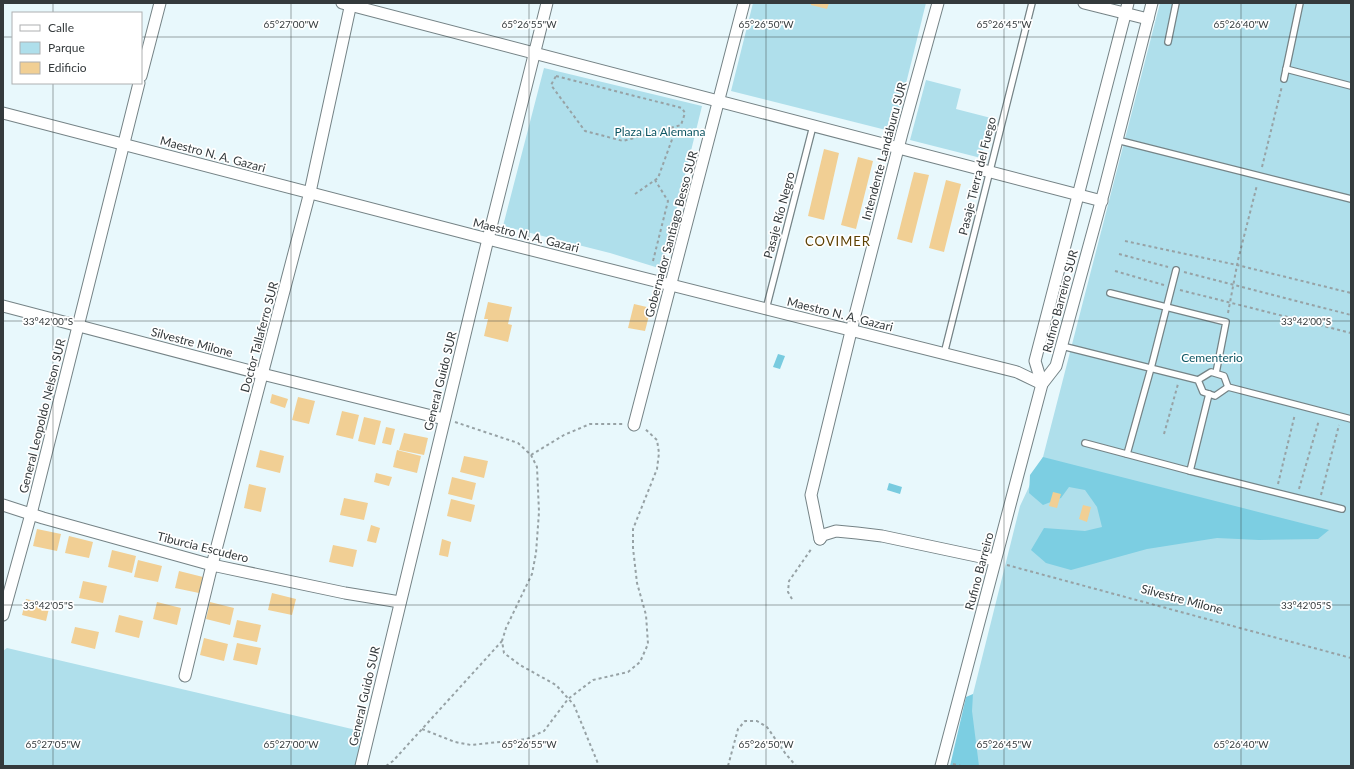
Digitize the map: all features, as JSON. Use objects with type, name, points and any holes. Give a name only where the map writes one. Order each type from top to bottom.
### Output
[{"type":"street","points":[[142,72],[160,3]]},
{"type":"street","name":"General Guido SUR","points":[[361,766],[444,419],[547,3]]},
{"type":"street","name":"Gobernador Santiago Besso SUR","points":[[634,425],[744,3]]},
{"type":"street","name":"Intendente Landáburu SUR","points":[[820,539],[811,495],[898,148],[938,3]]},
{"type":"street","points":[[1084,3],[1127,8],[1148,19]]},
{"type":"street","name":"Rufino Barreiro SUR","points":[[1042,384],[1056,366],[1062,346],[1102,201],[1152,3]]},
{"type":"street","points":[[348,4],[1102,201]]},
{"type":"street","name":"Doctor Tallaferro SUR","points":[[186,676],[212,565],[310,192],[348,4]]},
{"type":"street","name":"Rufino Barreiro SUR","points":[[1042,384],[1035,361],[1127,8]]},
{"type":"street","name":"General Leopoldo Nelson SUR","points":[[3,616],[31,514],[139,84]]},
{"type":"street","name":"Maestro N. A. Gazari","points":[[3,113],[488,239],[1017,372],[1042,384]]},
{"type":"street","name":"Silvestre Milone","points":[[3,306],[262,374],[444,419]]},
{"type":"street","name":"Rufino Barreiro","points":[[947,765],[1000,562],[1042,384]]},
{"type":"street","name":"Tiburcia Escudero","points":[[3,506],[212,565],[345,593],[400,602]]},
{"type":"street","points":[[820,539],[823,536],[836,531],[882,536],[1000,562]]},
{"type":"lane","name":"Pasaje Tierra del Fuego","points":[[944,354],[1032,3]]},
{"type":"lane","points":[[1168,42],[1176,3]]},
{"type":"lane","points":[[1284,79],[1300,3]]},
{"type":"lane","points":[[1286,69],[1351,86]]},
{"type":"lane","name":"Pasaje Río Negro","points":[[766,309],[813,126]]},
{"type":"lane","points":[[1117,140],[1351,199]]},
{"type":"lane","points":[[1127,454],[1176,270]]},
{"type":"lane","points":[[1110,293],[1226,322],[1216,373]]},
{"type":"lane","points":[[1062,346],[1198,380],[1211,372],[1216,373],[1224,376],[1228,387]]},
{"type":"lane","points":[[1198,380],[1203,392],[1215,396],[1228,387],[1351,419]]},
{"type":"lane","points":[[1190,471],[1209,394]]},
{"type":"lane","points":[[1085,443],[1342,509]]},
{"type":"path","points":[[556,76],[682,108],[685,113],[681,124],[672,127],[623,141],[585,131],[551,85],[556,76]]},
{"type":"path","points":[[1226,322],[1237,265],[1284,79]]},
{"type":"path","points":[[635,194],[658,178],[674,134],[672,127]]},
{"type":"path","points":[[653,261],[668,201],[654,180]]},
{"type":"path","points":[[1125,241],[1237,265],[1351,293]]},
{"type":"path","points":[[1119,254],[1351,315]]},
{"type":"path","points":[[1115,271],[1172,288],[1351,333]]},
{"type":"path","points":[[1164,434],[1180,375]]},
{"type":"path","points":[[1278,484],[1297,405]]},
{"type":"path","points":[[1299,490],[1322,411]]},
{"type":"path","points":[[1321,497],[1342,416]]},
{"type":"path","points":[[386,766],[393,761],[502,641],[506,628],[532,574],[536,554],[539,512],[537,467],[531,455],[518,443],[444,419]]},
{"type":"path","points":[[422,729],[455,742],[472,745],[527,739],[544,731],[568,699],[593,680],[628,672],[640,662],[648,644],[646,615],[637,583],[633,548],[633,529],[657,469],[659,453],[657,440],[642,426],[619,423],[590,424],[564,435],[531,455]]},
{"type":"path","points":[[792,598],[788,592],[789,581],[810,550],[820,539]]},
{"type":"path","name":"Silvestre Milone","points":[[1000,562],[1351,658]]},
{"type":"path","points":[[502,641],[504,653],[520,665],[556,685],[574,705],[598,766]]},
{"type":"path","points":[[728,766],[738,729],[745,721],[757,721],[767,727],[785,754],[796,766]]},
{"type":"path","points":[[947,765],[961,766]]},
{"type":"green space","points":[[753,3],[926,3],[894,132],[731,91]]},
{"type":"green space","name":"Cementerio","points":[[1160,3],[1351,3],[1351,766],[955,766],[1020,506],[1043,457]]},
{"type":"green space","name":"Plaza La Alemana","points":[[544,68],[702,106],[662,269],[610,253],[503,226]]},
{"type":"green space","points":[[926,80],[961,89],[956,109],[991,118],[981,158],[910,140]]},
{"type":"green space","points":[[7,648],[369,733],[361,766],[3,766],[3,651]]},
{"type":"shaded area","points":[[778,354],[785,356],[780,369],[773,367]]},
{"type":"shaded area","points":[[1043,457],[1329,530],[1318,539],[1259,540],[1217,538],[1147,549],[1071,570],[1046,563],[1031,550],[1044,528],[1085,531],[1102,527],[1097,507],[1085,490],[1069,487],[1061,498],[1043,505],[1029,493],[1030,475]]},
{"type":"shaded area","points":[[889,483],[902,487],[900,494],[887,490]]},
{"type":"shaded area","points":[[973,694],[972,711],[979,766],[950,766],[966,697]]},
{"type":"building","points":[[811,3],[829,3],[827,9],[811,5]]},
{"type":"building","points":[[824,149],[839,153],[824,220],[808,216]]},
{"type":"building","points":[[858,157],[873,161],[856,229],[841,225]]},
{"type":"building","points":[[914,172],[929,175],[912,243],[897,239]]},
{"type":"building","points":[[946,180],[961,184],[944,252],[929,248]]},
{"type":"building","points":[[488,302],[512,307],[508,324],[512,325],[508,342],[484,336],[488,319],[484,319]]},
{"type":"building","points":[[634,304],[651,308],[645,331],[628,328]]},
{"type":"building","points":[[272,394],[288,399],[285,408],[270,403]]},
{"type":"building","points":[[298,397],[315,401],[309,424],[292,420]]},
{"type":"building","points":[[342,411],[359,415],[353,439],[336,435]]},
{"type":"building","points":[[364,417],[381,421],[375,445],[358,441]]},
{"type":"building","points":[[386,427],[395,429],[391,445],[382,443]]},
{"type":"building","points":[[404,433],[428,438],[424,455],[399,450]]},
{"type":"building","points":[[260,450],[284,456],[280,473],[256,467]]},
{"type":"building","points":[[397,450],[421,456],[417,473],[393,467]]},
{"type":"building","points":[[464,456],[488,461],[484,478],[460,472]]},
{"type":"building","points":[[376,473],[392,477],[389,486],[374,482]]},
{"type":"building","points":[[452,477],[476,483],[472,500],[448,494]]},
{"type":"building","points":[[249,484],[266,488],[261,512],[244,508]]},
{"type":"building","points":[[1053,492],[1061,494],[1057,508],[1049,506]]},
{"type":"building","points":[[344,498],[368,503],[364,520],[340,515]]},
{"type":"building","points":[[451,499],[475,505],[471,522],[447,516]]},
{"type":"building","points":[[1083,505],[1091,507],[1087,522],[1079,519]]},
{"type":"building","points":[[371,525],[380,528],[376,543],[367,541]]},
{"type":"building","points":[[37,529],[61,534],[57,551],[33,546]]},
{"type":"building","points":[[69,536],[93,542],[89,558],[65,553]]},
{"type":"building","points":[[442,539],[451,542],[448,557],[439,555]]},
{"type":"building","points":[[333,545],[357,550],[353,567],[329,562]]},
{"type":"building","points":[[112,550],[136,556],[132,573],[108,567]]},
{"type":"building","points":[[138,560],[162,566],[158,582],[134,577]]},
{"type":"building","points":[[179,571],[203,577],[199,593],[175,588]]},
{"type":"building","points":[[83,581],[107,586],[103,603],[79,598]]},
{"type":"building","points":[[272,593],[296,599],[292,615],[268,610]]},
{"type":"building","points":[[26,599],[50,604],[46,621],[22,615]]},
{"type":"building","points":[[157,602],[181,608],[177,625],[153,619]]},
{"type":"building","points":[[210,602],[234,608],[230,625],[206,619]]},
{"type":"building","points":[[119,615],[143,621],[139,638],[115,632]]},
{"type":"building","points":[[237,620],[261,625],[257,642],[233,637]]},
{"type":"building","points":[[75,627],[99,632],[95,649],[71,643]]},
{"type":"building","points":[[204,638],[228,644],[224,661],[200,655]]},
{"type":"building","points":[[237,643],[261,648],[257,665],[233,660]]},
{"type":"district","name":"COVIMER","points":[[838,241]]}]
